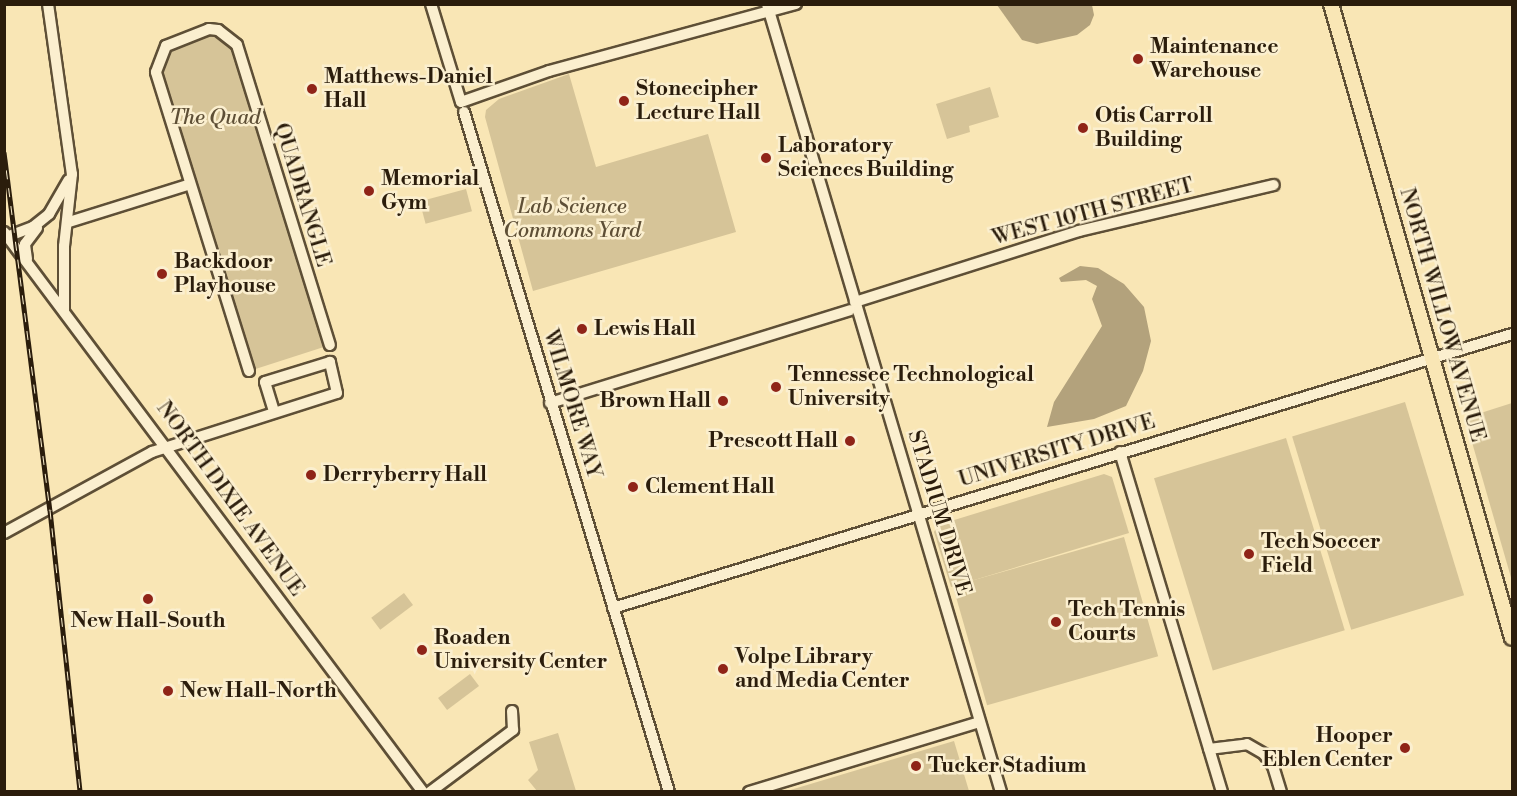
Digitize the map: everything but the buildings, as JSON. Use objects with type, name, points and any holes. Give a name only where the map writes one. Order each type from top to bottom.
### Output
[{"type":"main road","name":"NORTH WILLOW AVENUE","points":[[1331,4],[1512,638]]},
{"type":"street","points":[[48,4],[72,174],[69,222],[63,253],[64,311]]},
{"type":"street","name":"WILMORE WAY","points":[[431,4],[669,792]]},
{"type":"street","points":[[462,107],[549,71],[769,8],[796,4]]},
{"type":"street","name":"STADIUM DRIVE","points":[[769,8],[852,306],[919,514],[1001,792]]},
{"type":"street","name":"QUADRANGLE","points":[[249,370],[156,72],[166,46],[209,29],[218,30],[237,45],[330,345]]},
{"type":"street","points":[[31,268],[25,244],[49,214],[72,174]]},
{"type":"street","points":[[69,222],[188,185]]},
{"type":"street","name":"WEST 10TH STREET","points":[[550,403],[1079,231],[1274,185]]},
{"type":"street","points":[[6,236],[33,227],[49,214]]},
{"type":"street","name":"NORTH DIXIE AVENUE","points":[[6,236],[167,446],[423,792]]},
{"type":"street","name":"UNIVERSITY DRIVE","points":[[613,608],[1512,334]]},
{"type":"street","points":[[4,533],[167,446],[339,392],[330,362],[265,382],[274,412]]},
{"type":"street","points":[[1120,452],[1222,792]]},
{"type":"street","points":[[430,792],[513,730],[512,711]]},
{"type":"street","points":[[749,792],[980,722]]},
{"type":"street","points":[[1209,748],[1247,744],[1264,754],[1273,766],[1281,792]]},
{"type":"green space","name":"The Quad","points":[[209,29],[232,39],[330,345],[249,371],[157,64],[166,46]]},
{"type":"green space","name":"Lab Science Commons Yard","points":[[569,74],[596,167],[708,134],[736,232],[533,291],[485,117],[486,110],[499,99]]},
{"type":"green space","points":[[990,87],[999,117],[969,126],[970,132],[947,139],[936,104]]},
{"type":"green space","points":[[466,189],[472,211],[426,224],[420,201]]},
{"type":"green space","name":"Tech Soccer Field","points":[[1405,402],[1464,595],[1351,630],[1292,436]]},
{"type":"green space","points":[[1512,403],[1512,581],[1465,418]]},
{"type":"green space","name":"Tech Soccer Field","points":[[1286,438],[1345,630],[1213,671],[1154,478]]},
{"type":"green space","points":[[1104,474],[1112,477],[1129,533],[951,587],[934,532],[938,525]]},
{"type":"green space","name":"Tech Tennis Courts","points":[[1124,537],[1158,656],[987,705],[953,586]]},
{"type":"green space","points":[[404,593],[413,605],[380,630],[371,618]]},
{"type":"green space","points":[[470,674],[479,686],[447,710],[438,698]]},
{"type":"green space","points":[[558,733],[576,791],[537,791],[528,780],[538,770],[529,742]]},
{"type":"green space","name":"Tucker Stadium","points":[[954,741],[969,791],[787,791]]},
{"type":"shaded area","points":[[997,5],[1092,5],[1094,15],[1090,25],[1077,35],[1037,44],[1022,40]]},
{"type":"shaded area","points":[[1080,266],[1098,268],[1124,284],[1144,307],[1151,341],[1143,371],[1126,406],[1094,419],[1047,427],[1054,402],[1102,326],[1092,299],[1097,286],[1086,280],[1061,282],[1059,278]]},
{"type":"railway","points":[[4,152],[50,510],[80,792]]},
{"type":"place","name":"Maintenance Warehouse","points":[[1138,59]]},
{"type":"place","name":"Matthews-Daniel Hall","points":[[312,89]]},
{"type":"place","name":"Stonecipher Lecture Hall","points":[[624,101]]},
{"type":"place","name":"Otis Carroll Building","points":[[1083,128]]},
{"type":"place","name":"Laboratory Sciences Building","points":[[766,158]]},
{"type":"place","name":"Memorial Gym","points":[[369,191]]},
{"type":"place","name":"Backdoor Playhouse","points":[[162,274]]},
{"type":"place","name":"Lewis Hall","points":[[582,329]]},
{"type":"place","name":"Tennessee Technological University","points":[[776,387]]},
{"type":"place","name":"Brown Hall","points":[[723,401]]},
{"type":"place","name":"Prescott Hall","points":[[850,441]]},
{"type":"place","name":"Derryberry Hall","points":[[311,475]]},
{"type":"place","name":"Clement Hall","points":[[633,487]]},
{"type":"place","name":"Tech Soccer Field","points":[[1249,554]]},
{"type":"place","name":"New Hall-South","points":[[148,599]]},
{"type":"place","name":"Tech Tennis Courts","points":[[1056,622]]},
{"type":"place","name":"Roaden University Center","points":[[422,650]]},
{"type":"place","name":"Volpe Library and Media Center","points":[[723,669]]},
{"type":"place","name":"New Hall-North","points":[[168,691]]},
{"type":"place","name":"Hooper Eblen Center","points":[[1405,748]]},
{"type":"place","name":"Tucker Stadium","points":[[916,766]]}]
